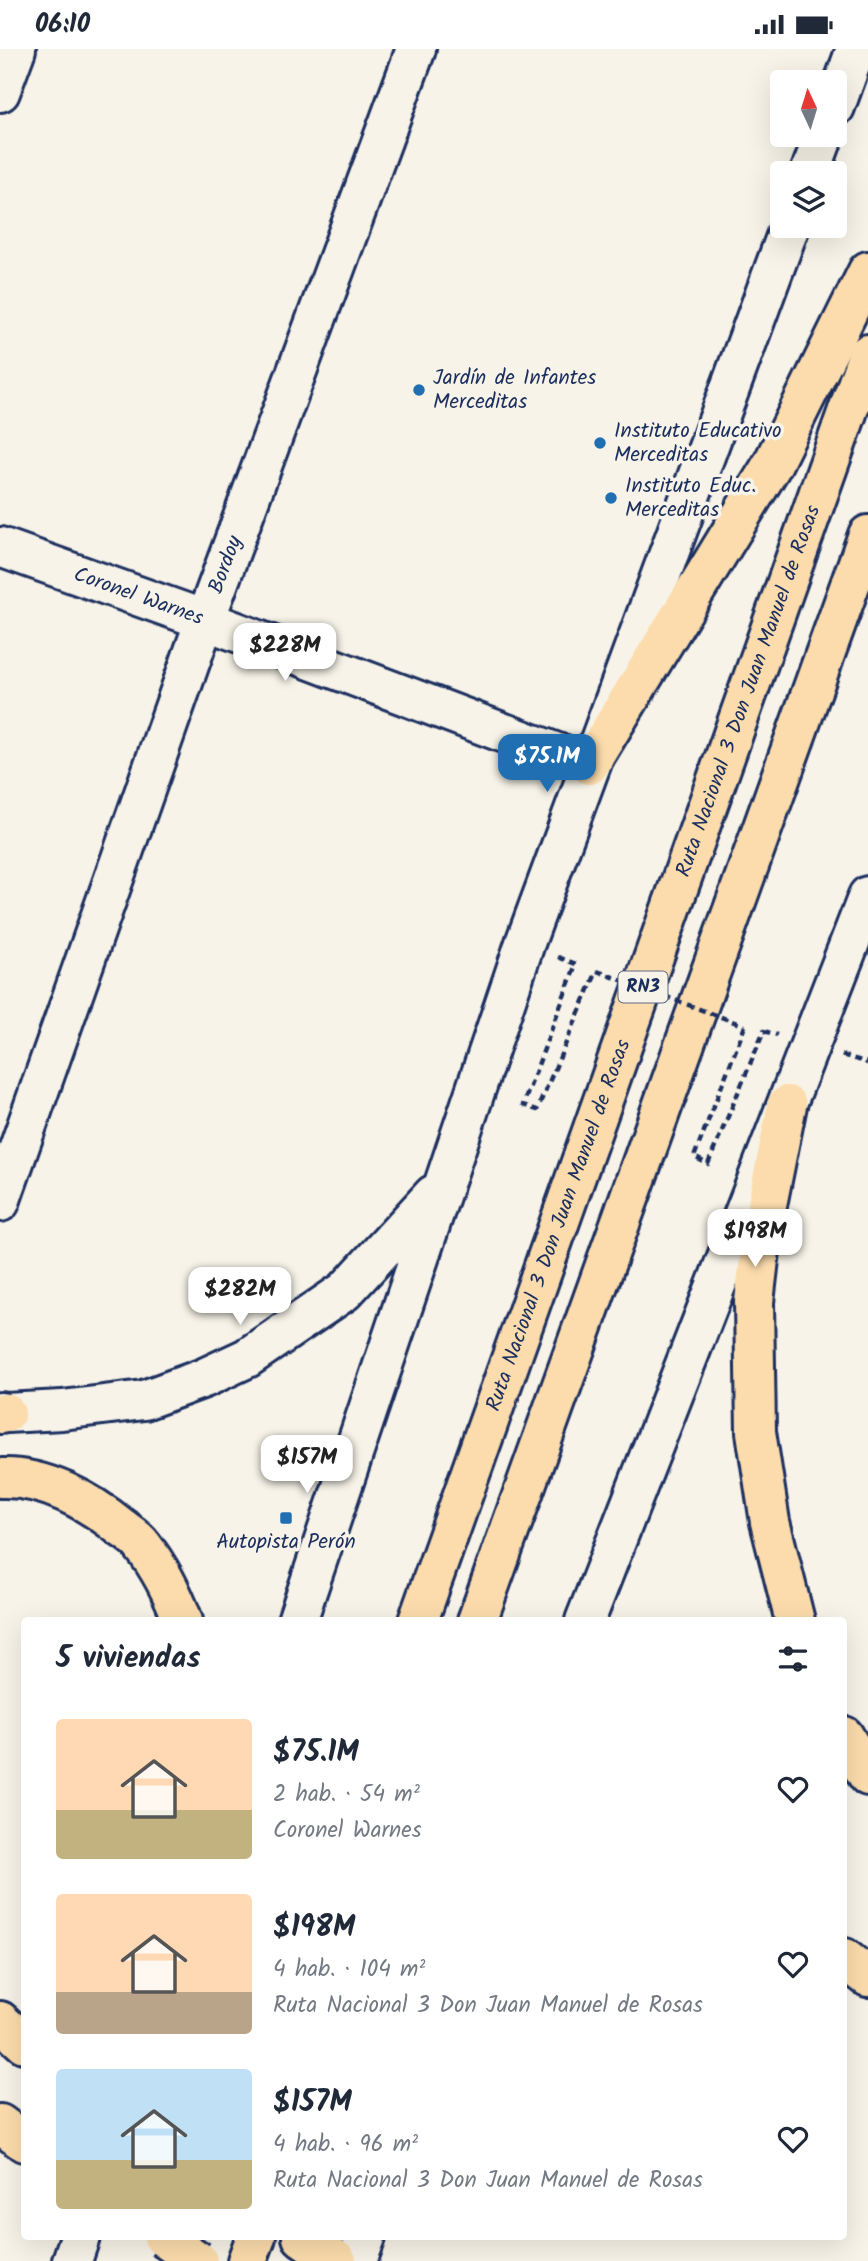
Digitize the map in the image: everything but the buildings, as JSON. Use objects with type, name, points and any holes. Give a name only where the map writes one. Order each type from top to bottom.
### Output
[{"type":"highway","points":[[589,765],[772,465],[868,271]]},
{"type":"highway","name":"Ruta Nacional 3 Don Juan Manuel de Rosas","points":[[419,1617],[868,354]]},
{"type":"highway","name":"RN3","points":[[478,1617],[868,535]]},
{"type":"highway","points":[[787,1105],[763,1225],[754,1302],[756,1432],[770,1522],[793,1617]]},
{"type":"highway","points":[[0,1478],[13,1477],[60,1490],[100,1510],[141,1543],[165,1578],[181,1617]]},
{"type":"highway","points":[[847,1741],[868,1776]]},
{"type":"highway","points":[[847,1960],[868,1977]]},
{"type":"highway","points":[[0,2021],[21,2040]]},
{"type":"highway","points":[[0,2028],[21,2041]]},
{"type":"highway","points":[[0,2124],[21,2141]]},
{"type":"highway","points":[[0,2136],[21,2142]]},
{"type":"highway","points":[[167,2240],[198,2261]]},
{"type":"highway","points":[[190,2261],[198,2240]]},
{"type":"highway","points":[[247,2261],[255,2240]]},
{"type":"highway","points":[[306,2240],[337,2261]]},
{"type":"street","points":[[0,92],[16,49]]},
{"type":"street","name":"Bordoy","points":[[0,1202],[205,621],[416,49]]},
{"type":"street","points":[[847,74],[856,49]]},
{"type":"street","points":[[298,1617],[525,943],[786,238]]},
{"type":"street","name":"Coronel Warnes","points":[[0,547],[589,765]]},
{"type":"street","points":[[587,1617],[868,896]]},
{"type":"street","points":[[2,1413],[62,1410],[144,1400],[204,1378],[247,1358],[345,1291],[443,1185]]},
{"type":"street","points":[[72,2261],[79,2240]]},
{"type":"street","points":[[357,2261],[365,2240]]},
{"type":"path","points":[[525,943],[576,964],[523,1105],[537,1110],[597,971],[745,1026],[694,1157],[708,1164],[764,1031],[868,1063]]},
{"type":"place","name":"Jardín de Infantes Merceditas","points":[[419,390]]},
{"type":"place","name":"Instituto Educativo Merceditas","points":[[600,443]]},
{"type":"place","name":"Instituto Educ. Merceditas","points":[[611,498]]},
{"type":"place","name":"Autopista Perón","points":[[286,1518]]}]
